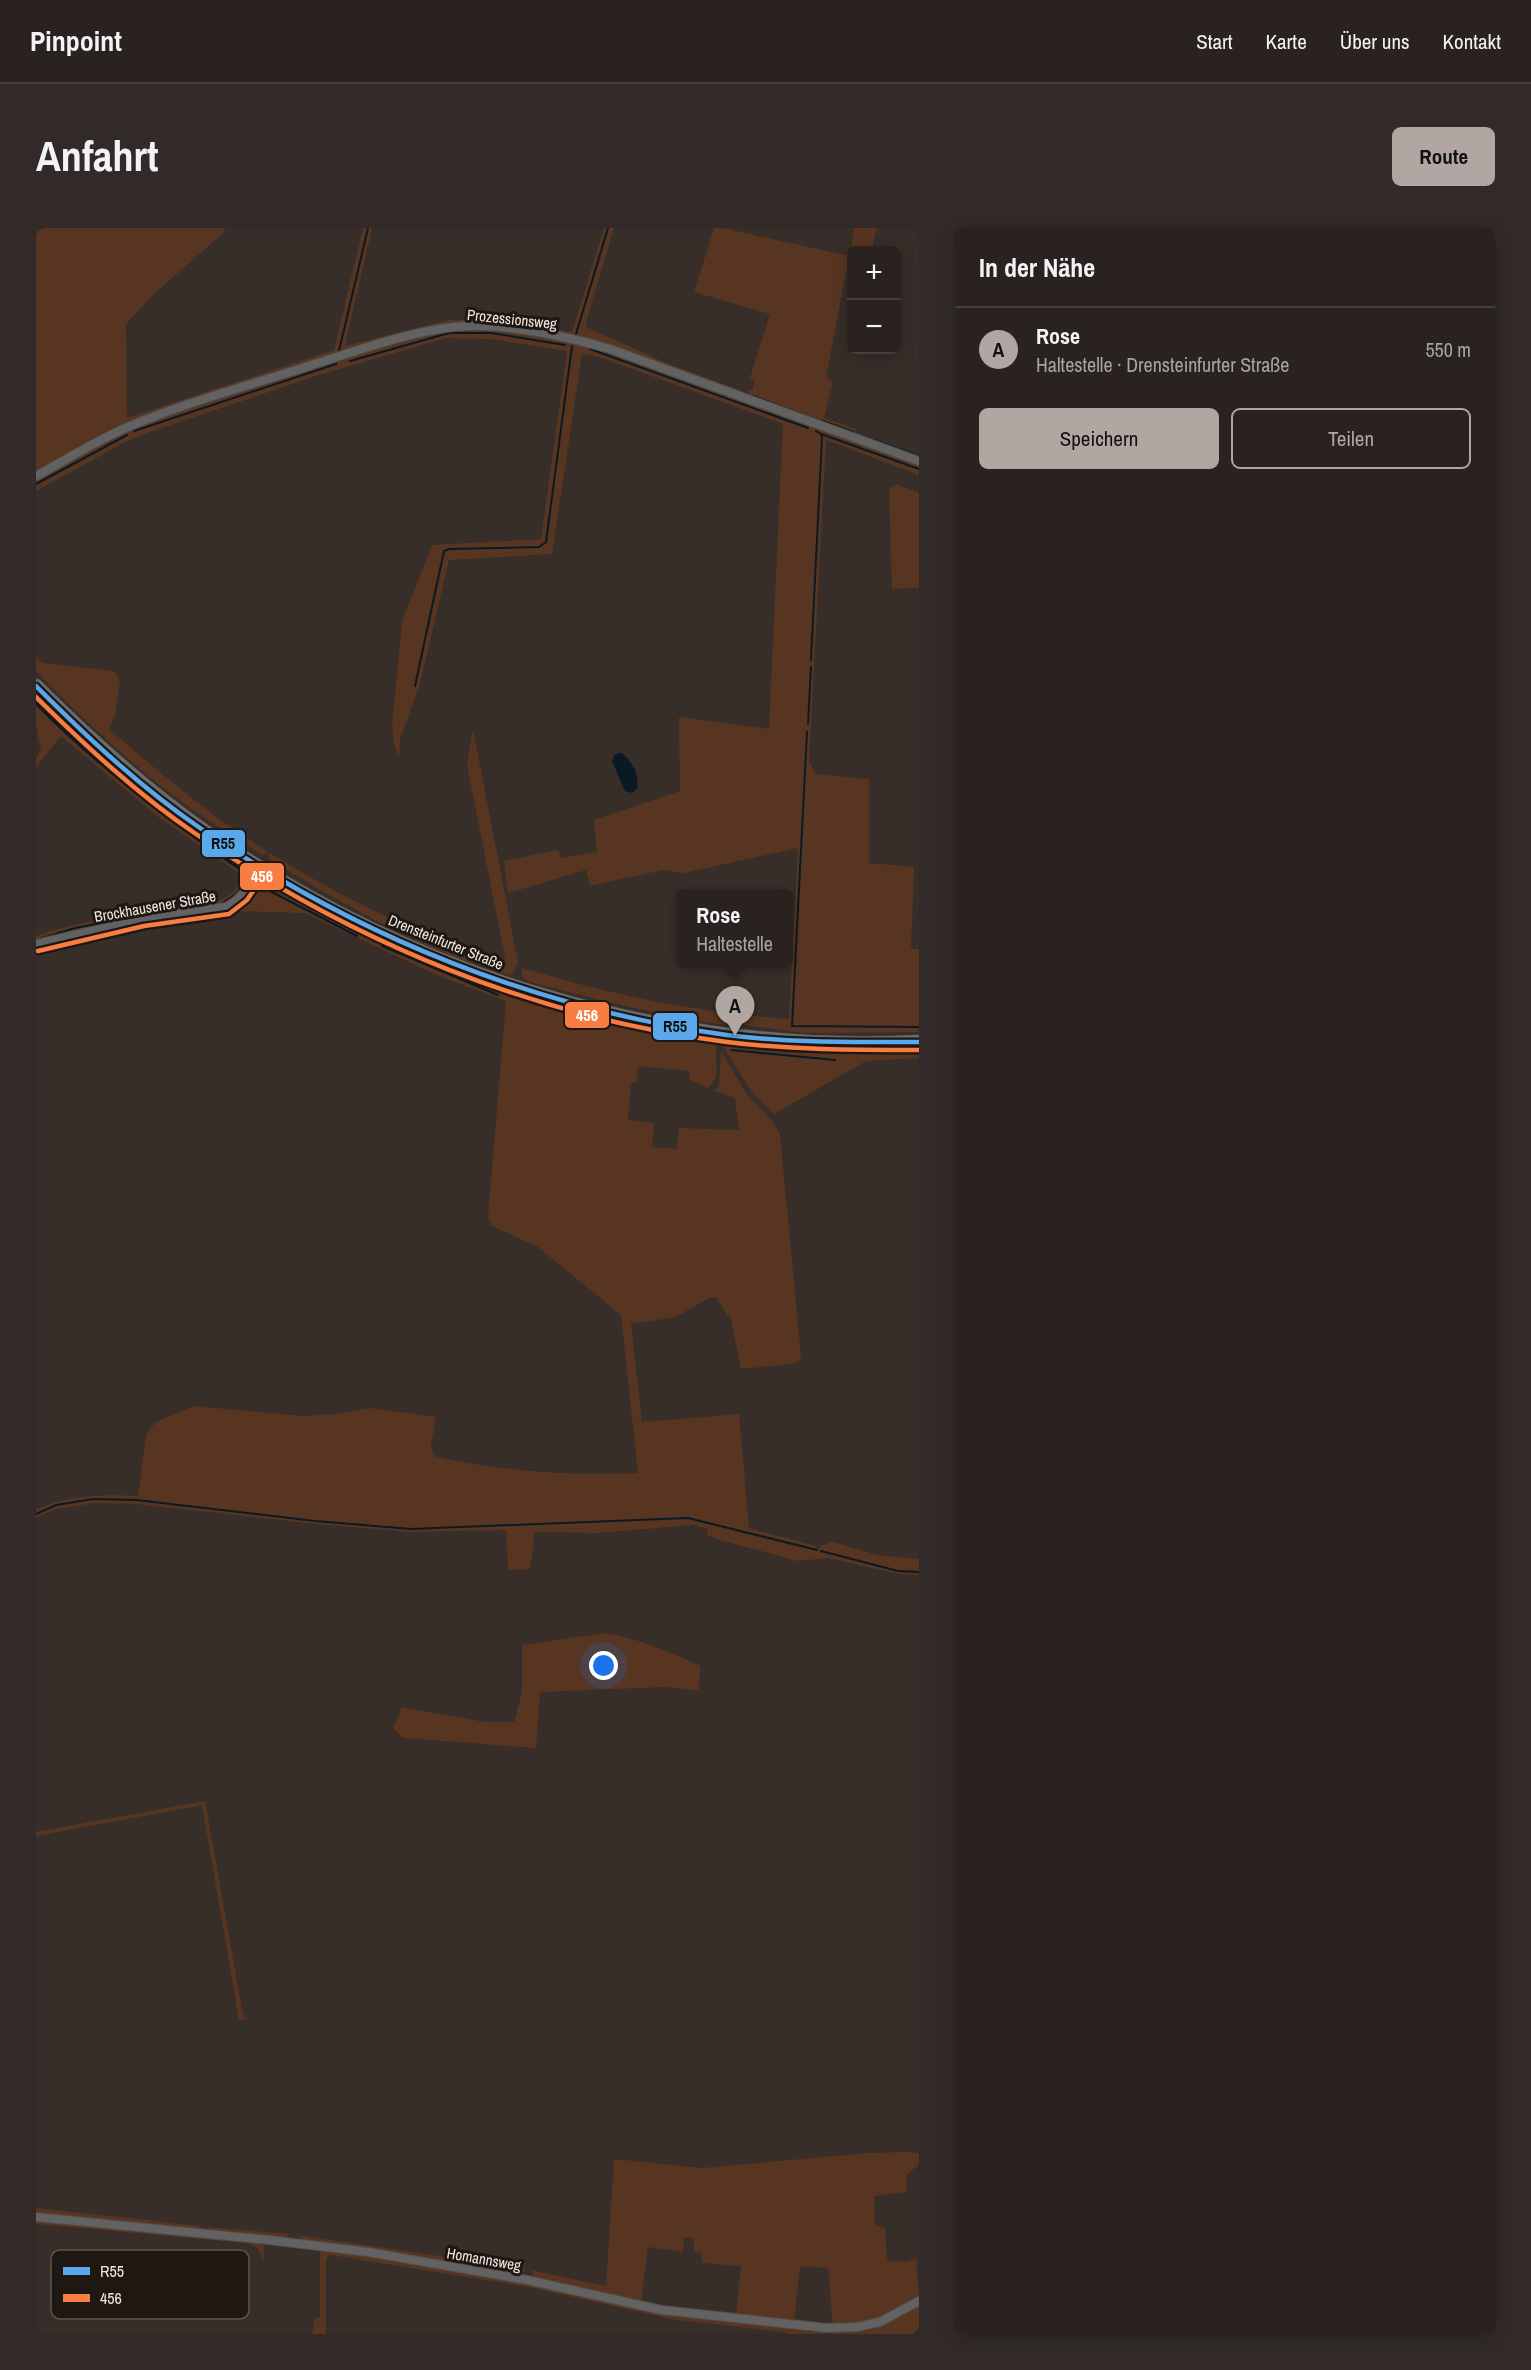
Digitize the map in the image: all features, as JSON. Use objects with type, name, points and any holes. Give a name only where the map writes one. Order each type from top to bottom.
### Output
[{"type":"main road","name":"Drensteinfurter Straße","points":[[36,686],[130,774],[199,828],[260,868],[312,898],[394,940],[489,978],[579,1006],[653,1023],[748,1038],[848,1044],[919,1042]]},
{"type":"street","name":"Prozessionsweg","points":[[36,476],[127,427],[180,408],[354,352],[433,330],[469,326],[528,332],[583,341],[610,349],[919,461]]},
{"type":"street","name":"Brockhausener Straße","points":[[36,944],[143,919],[226,907],[236,902],[244,894],[260,868]]},
{"type":"street","name":"Homannsweg","points":[[36,2217],[368,2252],[527,2280],[662,2310],[827,2331],[880,2322],[919,2301]]},
{"type":"shaded area","points":[[36,228],[225,228],[224,232],[154,294],[126,324],[127,418],[334,350],[363,228],[372,228],[345,346],[449,320],[491,320],[572,332],[604,228],[614,228],[586,327],[671,365],[740,390],[739,392],[587,340],[448,325],[134,421],[36,473]]},
{"type":"shaded area","points":[[714,228],[847,256],[847,267],[826,378],[833,381],[824,418],[856,429],[854,434],[750,397],[747,389],[752,391],[755,380],[750,378],[770,314],[694,292]]},
{"type":"shaded area","points":[[854,228],[876,228],[873,246],[851,246]]},
{"type":"shaded area","points":[[469,327],[528,334],[610,351],[919,464],[919,475],[826,440],[809,761],[816,774],[869,779],[869,863],[914,867],[911,949],[919,949],[919,1032],[803,1033],[735,1024],[723,1025],[600,1000],[527,981],[522,976],[522,968],[654,1001],[720,1012],[789,1019],[798,848],[684,873],[663,870],[590,886],[586,870],[508,893],[504,861],[558,850],[561,858],[597,852],[594,820],[680,791],[679,717],[769,729],[783,424],[602,358],[582,354],[552,554],[449,560],[420,684],[400,739],[399,759],[392,727],[402,621],[432,545],[541,539],[567,351],[490,339],[447,338],[319,375],[144,434],[36,491],[36,479],[128,429],[179,410],[344,357],[435,331]]},
{"type":"shaded area","points":[[896,484],[919,493],[919,588],[892,589],[889,489]]},
{"type":"shaded area","points":[[36,657],[42,663],[114,671],[120,680],[115,716],[109,729],[157,770],[241,834],[303,873],[367,907],[434,938],[502,964],[505,956],[467,765],[473,729],[518,962],[514,972],[510,975],[447,954],[385,925],[269,859],[269,853],[263,855],[217,826],[171,794],[68,704],[36,671]]},
{"type":"shaded area","points":[[36,694],[85,742],[137,787],[248,868],[248,880],[240,893],[226,904],[36,942],[36,936],[102,919],[214,902],[232,893],[243,876],[157,816],[61,736],[36,767],[36,758],[41,750],[36,726]]},
{"type":"shaded area","points":[[262,878],[390,943],[652,1029],[713,1040],[716,1044],[716,1074],[708,1088],[689,1080],[690,1071],[638,1066],[636,1083],[631,1083],[628,1120],[654,1123],[652,1147],[677,1149],[679,1128],[739,1130],[735,1098],[715,1091],[719,1085],[721,1051],[748,1096],[770,1118],[780,1134],[801,1356],[793,1364],[741,1369],[730,1315],[727,1315],[716,1297],[709,1298],[676,1317],[631,1324],[642,1422],[739,1414],[749,1528],[820,1549],[821,1545],[828,1544],[830,1541],[877,1555],[919,1559],[919,1575],[899,1574],[828,1558],[798,1561],[720,1540],[707,1535],[708,1529],[694,1525],[598,1533],[535,1532],[530,1569],[508,1570],[506,1530],[412,1532],[136,1504],[94,1503],[57,1509],[36,1517],[36,1509],[74,1498],[112,1495],[138,1496],[146,1436],[150,1428],[158,1421],[194,1406],[302,1416],[337,1414],[370,1408],[436,1417],[431,1445],[434,1456],[509,1469],[588,1474],[638,1473],[621,1315],[538,1247],[492,1226],[488,1216],[506,1001],[439,976],[305,913],[235,911],[226,917],[144,926],[36,951],[36,947],[143,922],[226,910],[238,905],[258,879]]},
{"type":"shaded area","points":[[729,1041],[838,1050],[919,1048],[919,1058],[866,1061],[774,1114],[752,1092],[724,1048]]},
{"type":"shaded area","points":[[605,1633],[654,1646],[700,1666],[699,1691],[665,1687],[540,1692],[536,1748],[403,1738],[393,1728],[402,1707],[485,1722],[514,1722],[522,1692],[522,1645]]},
{"type":"shaded area","points":[[205,1801],[242,2009],[244,2016],[248,2019],[239,2020],[202,1805],[36,1836],[36,1832]]},
{"type":"shaded area","points":[[869,2153],[919,2153],[919,2164],[907,2175],[906,2192],[874,2196],[875,2225],[885,2228],[887,2261],[905,2262],[916,2259],[919,2297],[901,2310],[879,2318],[833,2325],[828,2268],[800,2266],[794,2322],[736,2316],[741,2266],[702,2263],[701,2253],[694,2252],[694,2238],[684,2237],[683,2252],[648,2247],[641,2303],[534,2278],[531,2270],[606,2286],[614,2159],[702,2168]]},
{"type":"shaded area","points":[[36,2208],[201,2226],[195,2230],[36,2215]]},
{"type":"shaded area","points":[[36,2219],[260,2241],[264,2247],[263,2263],[258,2250],[247,2243],[36,2224]]},
{"type":"shaded area","points":[[208,2227],[291,2234],[284,2238],[212,2232]]},
{"type":"shaded area","points":[[297,2235],[526,2269],[522,2274],[516,2275],[303,2240]]},
{"type":"shaded area","points":[[320,2247],[604,2298],[822,2331],[824,2334],[785,2334],[786,2332],[676,2320],[528,2287],[331,2255],[326,2259],[326,2334],[312,2334],[315,2318],[320,2318]]},
{"type":"shaded area","points":[[919,2305],[919,2334],[831,2334],[834,2331],[859,2330]]},
{"type":"water","points":[[622,753],[636,773],[637,789],[632,793],[625,791],[612,761],[615,754]]},
{"type":"waterway","points":[[339,351],[368,228]]},
{"type":"waterway","points":[[576,334],[608,228]]},
{"type":"waterway","points":[[350,361],[449,333],[491,333],[565,345]]},
{"type":"waterway","points":[[415,686],[444,551],[539,547],[546,542],[572,346]]},
{"type":"waterway","points":[[590,349],[808,428]]},
{"type":"waterway","points":[[134,431],[336,364],[336,361]]},
{"type":"waterway","points":[[753,396],[817,420]]},
{"type":"waterway","points":[[823,421],[853,432]]},
{"type":"waterway","points":[[811,660],[822,438],[821,434],[816,431]]},
{"type":"waterway","points":[[821,434],[919,469]]},
{"type":"waterway","points":[[36,484],[127,435]]},
{"type":"waterway","points":[[874,440],[919,456]]},
{"type":"waterway","points":[[808,724],[811,667]]},
{"type":"waterway","points":[[36,704],[84,750],[135,792],[242,871]]},
{"type":"waterway","points":[[807,732],[792,1026],[919,1027]]},
{"type":"waterway","points":[[221,904],[236,894],[245,882]]},
{"type":"waterway","points":[[264,888],[357,936]]},
{"type":"waterway","points":[[147,914],[189,908]]},
{"type":"waterway","points":[[36,940],[75,928],[139,916]]},
{"type":"waterway","points":[[382,946],[498,995]]},
{"type":"waterway","points":[[731,1050],[835,1060]]},
{"type":"waterway","points":[[36,1514],[56,1505],[93,1499],[136,1500],[315,1521],[411,1529],[688,1518],[817,1550]]},
{"type":"waterway","points":[[821,1551],[898,1571],[919,1572]]},
{"type":"transit line","name":"R55","points":[[36,686],[115,761],[156,796],[200,828],[260,867],[322,903],[386,935],[451,963],[518,987],[587,1007],[656,1023],[727,1035],[823,1042],[919,1042]]},
{"type":"transit line","name":"456","points":[[36,697],[113,769],[196,834],[256,873],[319,909],[449,970],[586,1015],[656,1031],[775,1047],[919,1050]]},
{"type":"transit line","name":"456","points":[[38,951],[144,926],[229,914],[247,900],[266,872]]},
{"type":"place","name":"Rose","points":[[735,1036]]}]
